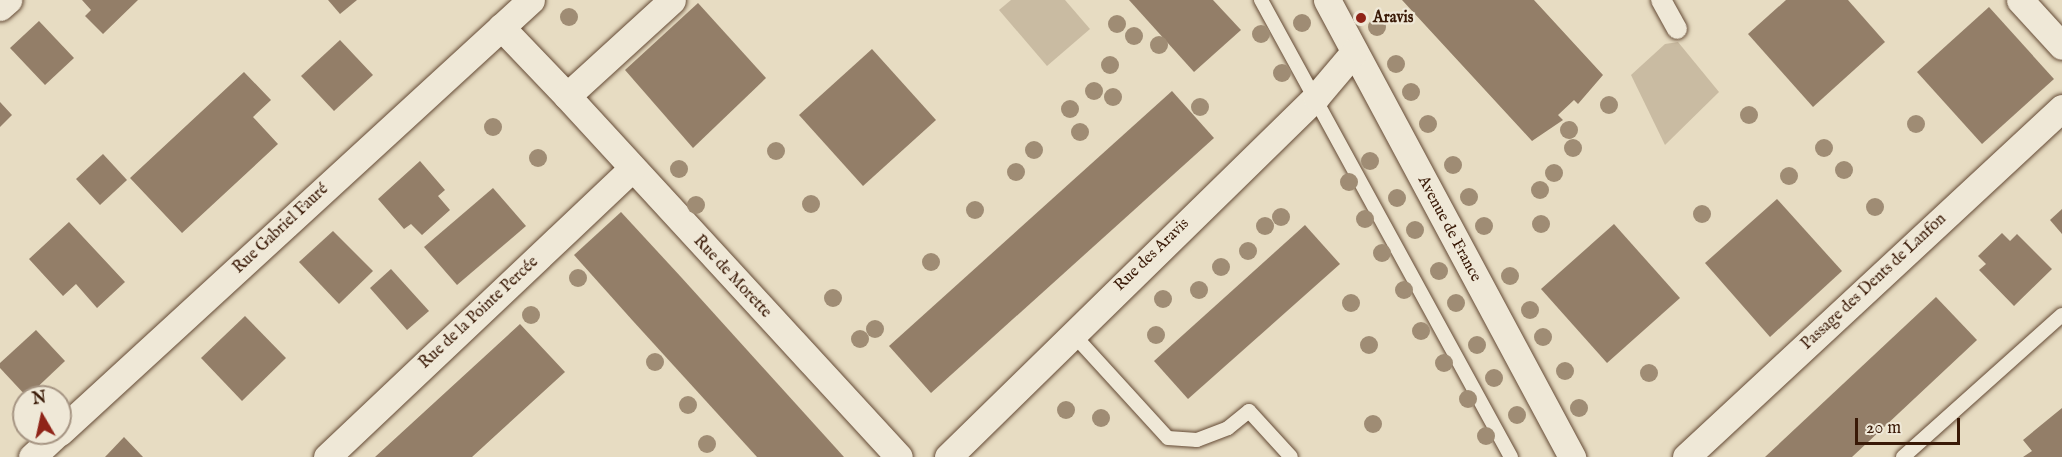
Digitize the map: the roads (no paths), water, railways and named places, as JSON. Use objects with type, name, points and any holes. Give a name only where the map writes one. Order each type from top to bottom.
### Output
[{"type":"street","points":[[0,7],[8,0]]},
{"type":"street","points":[[501,27],[531,0]]},
{"type":"street","points":[[567,96],[672,0]]},
{"type":"street","name":"Avenue de France","points":[[1327,0],[1572,457]]},
{"type":"street","points":[[1660,0],[1677,29]]},
{"type":"street","points":[[2020,0],[2062,46]]},
{"type":"street","name":"Rue de Morette","points":[[501,27],[899,457]]},
{"type":"street","name":"Rue Gabriel Fauré","points":[[72,420],[501,27]]},
{"type":"street","name":"Rue des Aravis","points":[[948,457],[1072,333],[1316,97],[1354,52]]},
{"type":"street","name":"Passage des Dents de Lanfon","points":[[1686,457],[2062,108]]},
{"type":"street","name":"Rue de la Pointe Percée","points":[[327,457],[631,170]]},
{"type":"street","name":"Rue Gabriel Fauré","points":[[32,457],[45,445]]},
{"type":"lane","points":[[1261,0],[1511,457]]},
{"type":"lane","points":[[1903,457],[2062,315]]},
{"type":"lane","points":[[1072,333],[1168,438],[1197,440],[1228,428],[1249,411],[1291,457]]},
{"type":"place","name":"Aravis","points":[[1361,18]]}]
